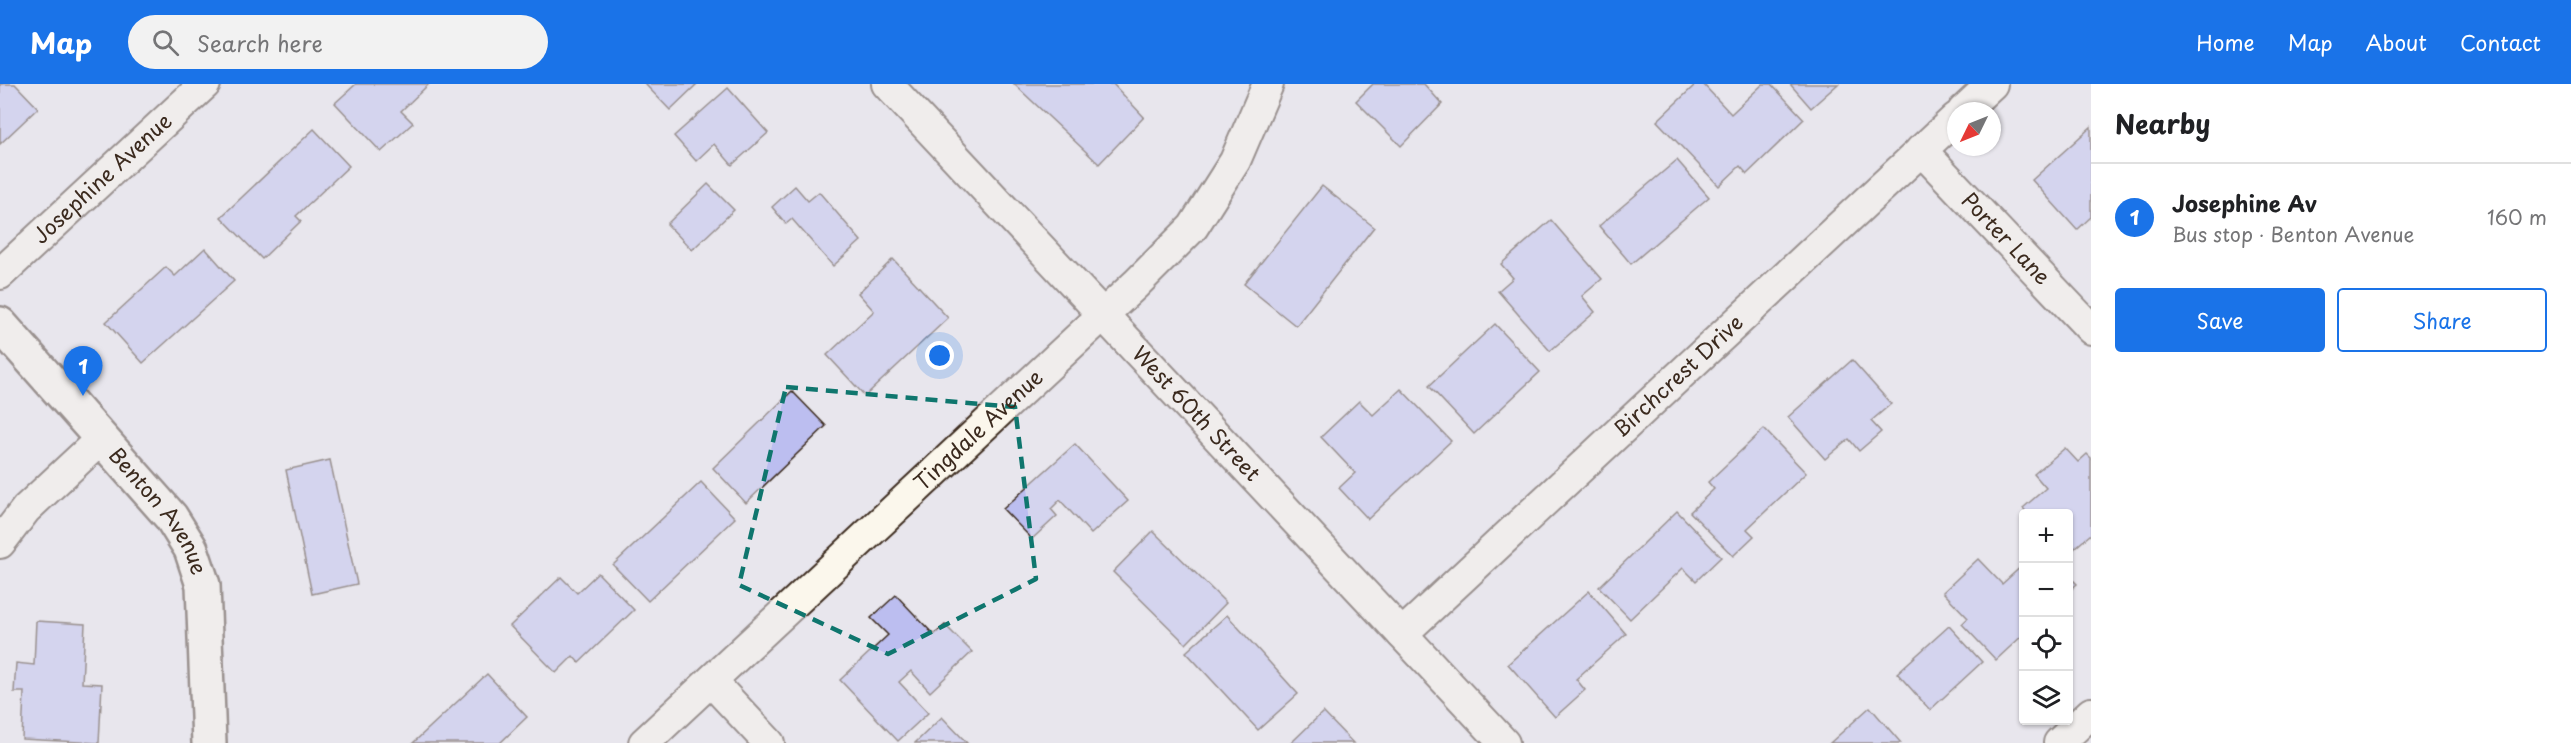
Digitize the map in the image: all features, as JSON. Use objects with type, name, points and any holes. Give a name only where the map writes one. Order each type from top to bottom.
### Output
[{"type":"street","name":"Josephine Avenue","points":[[0,274],[205,84]]},
{"type":"street","name":"West 60th Street","points":[[887,84],[1504,743]]},
{"type":"street","name":"Tingdale Avenue","points":[[644,743],[1104,314],[1193,227],[1235,161],[1268,84]]},
{"type":"street","points":[[1973,102],[1992,84]]},
{"type":"street","name":"Birchcrest Drive","points":[[1402,634],[1947,125]]},
{"type":"street","name":"Porter Lane","points":[[1921,150],[2091,329]]},
{"type":"street","name":"Benton Avenue","points":[[0,324],[171,517],[191,549],[203,585],[209,743]]},
{"type":"street","points":[[0,543],[26,509],[101,439]]},
{"type":"street","points":[[711,681],[769,743]]},
{"type":"street","points":[[2059,743],[2091,713]]},
{"type":"highlighted area","points":[[786,387],[1015,407],[1036,579],[888,654],[739,585]]},
{"type":"building","points":[[0,84],[15,84],[38,108],[0,144]]},
{"type":"building","points":[[356,84],[429,84],[401,111],[413,123],[381,152],[335,103]]},
{"type":"building","points":[[645,84],[697,84],[670,110]]},
{"type":"building","points":[[1014,84],[1113,84],[1144,117],[1099,164]]},
{"type":"building","points":[[1373,84],[1424,84],[1442,104],[1401,146],[1356,101]]},
{"type":"building","points":[[1696,84],[1703,84],[1731,114],[1763,84],[1771,84],[1804,119],[1747,174],[1740,166],[1719,186],[1657,121]]},
{"type":"building","points":[[1790,84],[1838,84],[1811,108]]},
{"type":"building","points":[[728,88],[768,133],[732,165],[714,144],[696,161],[674,136]]},
{"type":"building","points":[[2091,127],[2091,217],[2077,230],[2032,180]]},
{"type":"building","points":[[314,129],[349,166],[296,216],[301,221],[262,259],[221,217]]},
{"type":"building","points":[[1677,160],[1709,197],[1631,264],[1599,226]]},
{"type":"building","points":[[708,184],[734,210],[692,250],[667,224]]},
{"type":"building","points":[[795,186],[808,201],[819,192],[861,241],[833,266],[792,219],[786,224],[772,207]]},
{"type":"building","points":[[1322,186],[1374,227],[1296,326],[1244,284]]},
{"type":"building","points":[[1551,220],[1602,279],[1582,296],[1595,312],[1550,351],[1498,291],[1513,278],[1501,264]]},
{"type":"building","points":[[205,248],[234,281],[143,363],[106,322],[166,267],[175,276]]},
{"type":"building","points":[[893,259],[948,318],[865,396],[827,355],[874,311],[858,293]]},
{"type":"building","points":[[1495,324],[1540,372],[1474,434],[1429,386]]},
{"type":"building","points":[[1852,360],[1891,404],[1871,421],[1881,432],[1859,451],[1849,439],[1825,459],[1788,417]]},
{"type":"building","points":[[1401,389],[1451,441],[1368,519],[1339,488],[1355,473],[1321,437],[1359,401],[1373,415]]},
{"type":"building","points":[[792,391],[826,426],[746,503],[713,468]]},
{"type":"building","points":[[1764,429],[1806,473],[1747,529],[1754,536],[1733,556],[1690,512],[1714,489],[1708,482]]},
{"type":"building","points":[[1075,444],[1128,501],[1091,534],[1060,500],[1051,509],[1057,516],[1032,539],[1003,509]]},
{"type":"building","points":[[2065,448],[2078,462],[2087,454],[2091,458],[2091,534],[2073,550],[2073,509],[2023,508],[2046,488],[2034,474]]},
{"type":"building","points":[[330,460],[357,584],[312,594],[286,470]]},
{"type":"building","points":[[701,482],[735,518],[648,601],[613,565]]},
{"type":"building","points":[[1677,511],[1721,557],[1696,581],[1683,568],[1630,619],[1599,587]]},
{"type":"building","points":[[1153,531],[1226,603],[1186,644],[1113,572]]},
{"type":"building","points":[[1978,559],[2002,584],[2019,569],[2019,639],[1996,660],[1962,624],[1968,618],[1943,592]]},
{"type":"building","points":[[598,573],[634,610],[579,663],[573,656],[556,673],[510,626],[561,577],[577,593]]},
{"type":"building","points":[[1589,591],[1626,634],[1576,679],[1585,690],[1555,717],[1508,664]]},
{"type":"building","points":[[896,595],[934,635],[945,625],[972,652],[930,692],[911,671],[899,682],[928,713],[898,741],[840,680],[888,635],[871,618]]},
{"type":"building","points":[[1227,615],[1298,694],[1258,730],[1186,652]]},
{"type":"building","points":[[36,621],[85,624],[82,683],[102,684],[99,743],[22,739],[24,692],[14,692],[16,663],[34,665]]},
{"type":"building","points":[[1949,626],[1982,662],[1930,710],[1897,673]]},
{"type":"building","points":[[487,674],[527,717],[500,743],[413,743]]},
{"type":"building","points":[[1870,707],[1901,743],[1830,743]]},
{"type":"building","points":[[1323,712],[1353,743],[1291,743]]},
{"type":"building","points":[[942,717],[967,743],[915,743]]},
{"type":"place","name":"Josephine Av","points":[[83,396]]}]
